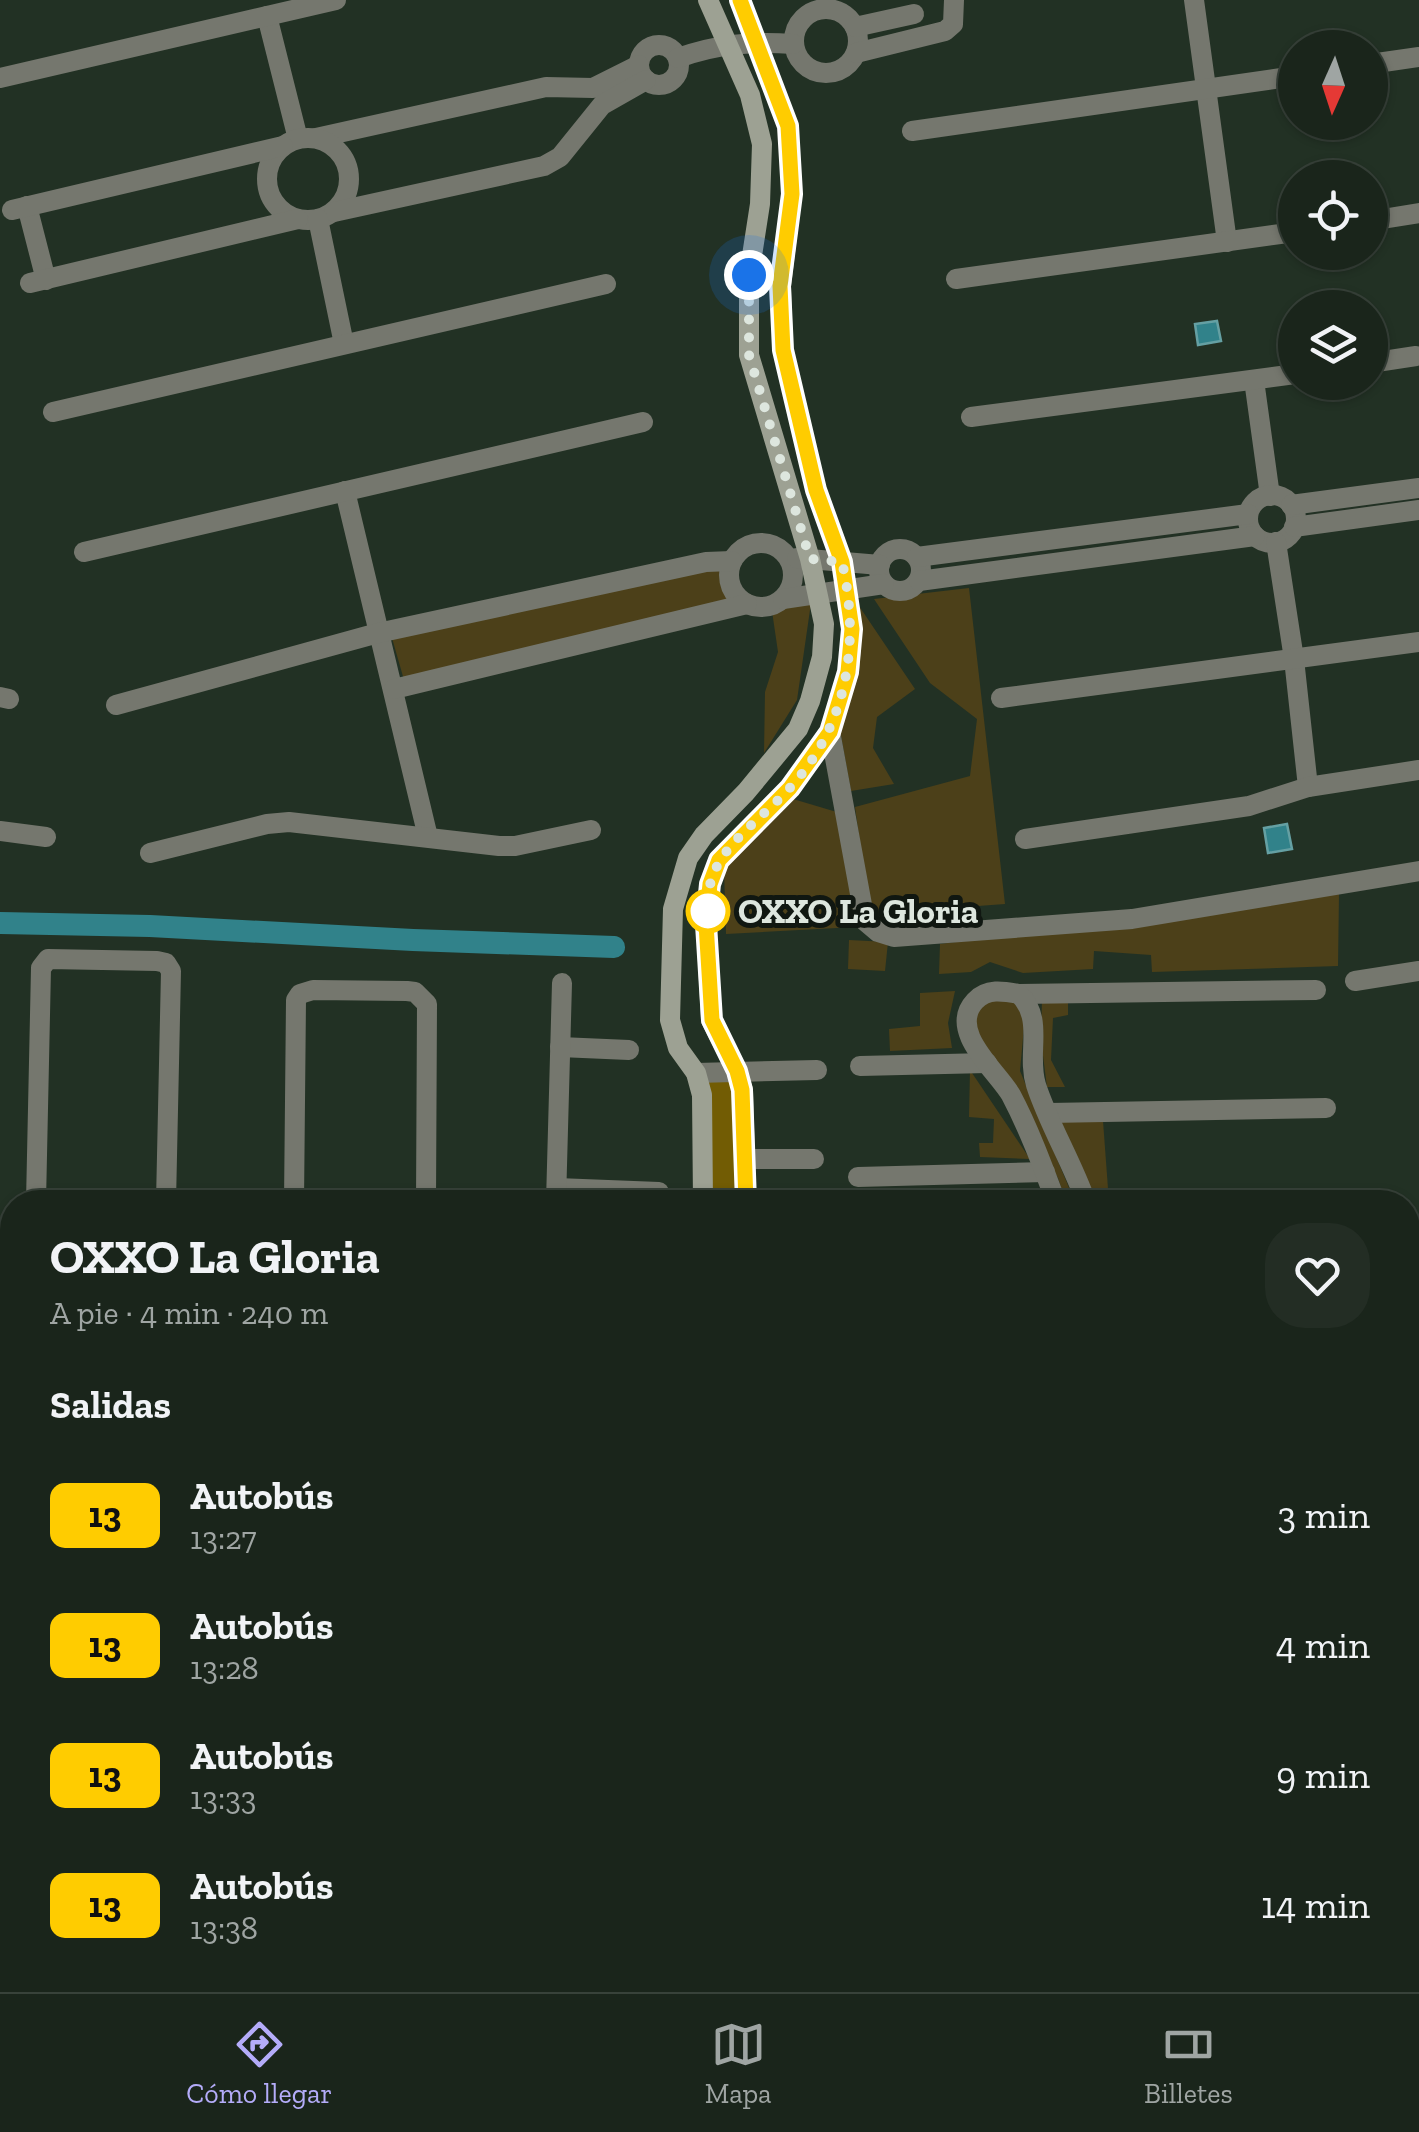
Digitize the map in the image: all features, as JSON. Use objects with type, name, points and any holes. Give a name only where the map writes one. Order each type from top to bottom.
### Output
[{"type":"street","points":[[0,78],[336,0]]},
{"type":"street","points":[[703,1190],[702,1095],[696,1072],[678,1048],[670,1020],[673,908],[688,858],[704,834],[746,792],[798,729],[822,657],[824,624],[810,559],[749,355],[749,275],[760,204],[762,144],[750,95],[708,0]]},
{"type":"street","points":[[740,0],[782,105],[790,144],[792,194],[780,286],[783,350],[816,490],[842,562],[852,629],[848,672],[830,732],[790,788],[719,860],[710,884],[706,924],[712,1020],[742,1090],[746,1190]]},
{"type":"street","points":[[856,54],[950,28],[954,0]]},
{"type":"street","points":[[1194,0],[1227,242]]},
{"type":"street","points":[[855,27],[913,7],[917,38]]},
{"type":"street","points":[[824,8],[848,16],[855,27],[856,54],[849,64],[826,74],[804,64],[793,44],[802,19],[824,8]]},
{"type":"street","points":[[267,16],[299,141]]},
{"type":"street","points":[[678,58],[727,44],[793,44]]},
{"type":"street","points":[[657,45],[673,51],[678,58],[679,70],[674,80],[661,85],[643,73],[644,52],[657,45]]},
{"type":"street","points":[[1388,61],[1419,57]]},
{"type":"street","points":[[597,96],[546,87],[20,208],[38,282],[544,166],[560,157],[597,96],[643,73]]},
{"type":"street","points":[[912,130],[1278,79]]},
{"type":"street","points":[[299,141],[331,144],[349,170],[350,185],[344,200],[317,217],[282,211],[270,196],[266,178],[272,160],[299,141]]},
{"type":"street","points":[[1388,217],[1419,213]]},
{"type":"street","points":[[317,217],[344,344]]},
{"type":"street","points":[[956,279],[1278,234]]},
{"type":"street","points":[[53,412],[606,284]]},
{"type":"street","points":[[1388,360],[1416,356]]},
{"type":"street","points":[[972,417],[1278,376]]},
{"type":"street","points":[[1254,380],[1270,496]]},
{"type":"street","points":[[84,552],[643,422]]},
{"type":"street","points":[[1292,516],[1419,488]]},
{"type":"street","points":[[345,491],[428,836]]},
{"type":"street","points":[[748,604],[731,586],[729,574],[740,550],[753,544],[766,543],[788,557],[842,562],[882,574],[895,591],[902,592],[919,581],[1255,536],[1276,542],[1290,534],[1292,516],[1285,500],[1270,496],[1256,501],[1248,514],[1255,536]]},
{"type":"street","points":[[1292,516],[1419,510]]},
{"type":"street","points":[[917,558],[1248,514]]},
{"type":"street","points":[[1276,542],[1308,787]]},
{"type":"street","points":[[882,574],[883,558],[904,550],[917,558],[922,569],[919,581]]},
{"type":"street","points":[[783,599],[794,574],[788,557]]},
{"type":"street","points":[[116,705],[378,633],[703,562],[732,562]]},
{"type":"street","points":[[394,689],[748,604],[766,606],[783,599],[848,589],[882,574]]},
{"type":"street","points":[[1002,698],[1419,642]]},
{"type":"street","points":[[830,732],[865,921],[878,932],[894,937],[1132,919],[1419,871]]},
{"type":"street","points":[[1025,840],[1249,806],[1308,787],[1419,770]]},
{"type":"street","points":[[150,853],[289,822],[515,846],[591,830]]},
{"type":"street","points":[[0,831],[46,838]]},
{"type":"street","points":[[36,1190],[40,968],[44,961],[157,960],[166,963],[171,971],[166,1190]]},
{"type":"street","points":[[1355,981],[1419,971]]},
{"type":"street","points":[[556,1190],[562,983]]},
{"type":"street","points":[[294,1190],[296,1000],[300,994],[313,990],[407,991],[423,998],[428,1013],[426,1190]]},
{"type":"street","points":[[1052,1190],[1010,1094],[971,1040],[967,1022],[972,1006],[985,994],[1316,990]]},
{"type":"street","points":[[1019,994],[1034,1021],[1032,1060],[1036,1084],[1081,1190]]},
{"type":"street","points":[[560,1047],[629,1050]]},
{"type":"street","points":[[860,1066],[987,1063]]},
{"type":"street","points":[[696,1072],[817,1070]]},
{"type":"street","points":[[1049,1113],[1326,1108]]},
{"type":"street","points":[[745,1159],[814,1159]]},
{"type":"street","points":[[858,1176],[1045,1172]]},
{"type":"shaded area","points":[[723,567],[735,602],[404,680],[392,638]]},
{"type":"shaded area","points":[[969,588],[1005,904],[870,914],[855,807],[970,776],[977,719],[930,683],[874,599]]},
{"type":"shaded area","points":[[811,603],[797,700],[764,753],[765,692],[778,652],[772,611]]},
{"type":"shaded area","points":[[859,606],[915,689],[877,717],[873,748],[894,784],[851,791],[840,730]]},
{"type":"shaded area","points":[[793,799],[840,813],[855,927],[726,934],[724,869]]},
{"type":"shaded area","points":[[1339,894],[1338,966],[1152,972],[1151,955],[1094,951],[1093,969],[1023,973],[990,962],[971,972],[939,974],[940,944]]},
{"type":"shaded area","points":[[849,940],[888,942],[885,971],[848,969]]},
{"type":"shaded area","points":[[955,991],[948,1023],[952,1048],[890,1051],[889,1029],[920,1026],[920,993]]},
{"type":"shaded area","points":[[991,998],[1013,1000],[1025,1016],[1020,1071],[1070,1190],[1062,1190],[973,1025],[977,1008]]},
{"type":"shaded area","points":[[1042,998],[1068,998],[1068,1015],[1053,1018],[1051,1060],[1065,1087],[1047,1087],[1041,1040]]},
{"type":"shaded area","points":[[970,1070],[1030,1159],[980,1157],[979,1143],[993,1143],[994,1119],[969,1117]]},
{"type":"shaded area","points":[[732,1079],[736,1190],[709,1190],[706,1081]]},
{"type":"shaded area","points":[[1056,1119],[1103,1121],[1108,1190],[1086,1190]]},
{"type":"water","points":[[1217,321],[1221,341],[1198,345],[1195,324]]},
{"type":"water","points":[[1287,824],[1292,849],[1268,853],[1264,828]]},
{"type":"waterway","points":[[0,923],[614,947]]},
{"type":"bus line","name":"13","points":[[740,0],[788,126],[792,194],[780,286],[783,350],[816,490],[842,562],[852,629],[848,672],[830,732],[790,788],[719,860],[710,884],[706,924],[712,1020],[742,1090],[746,1190]]},
{"type":"place","name":"OXXO La Gloria","points":[[708,911]]},
{"type":"route","points":[[708,911],[706,924],[710,884],[719,860],[790,788],[830,732],[848,672],[852,629],[842,562],[810,559],[788,496],[749,355],[749,275]]}]
